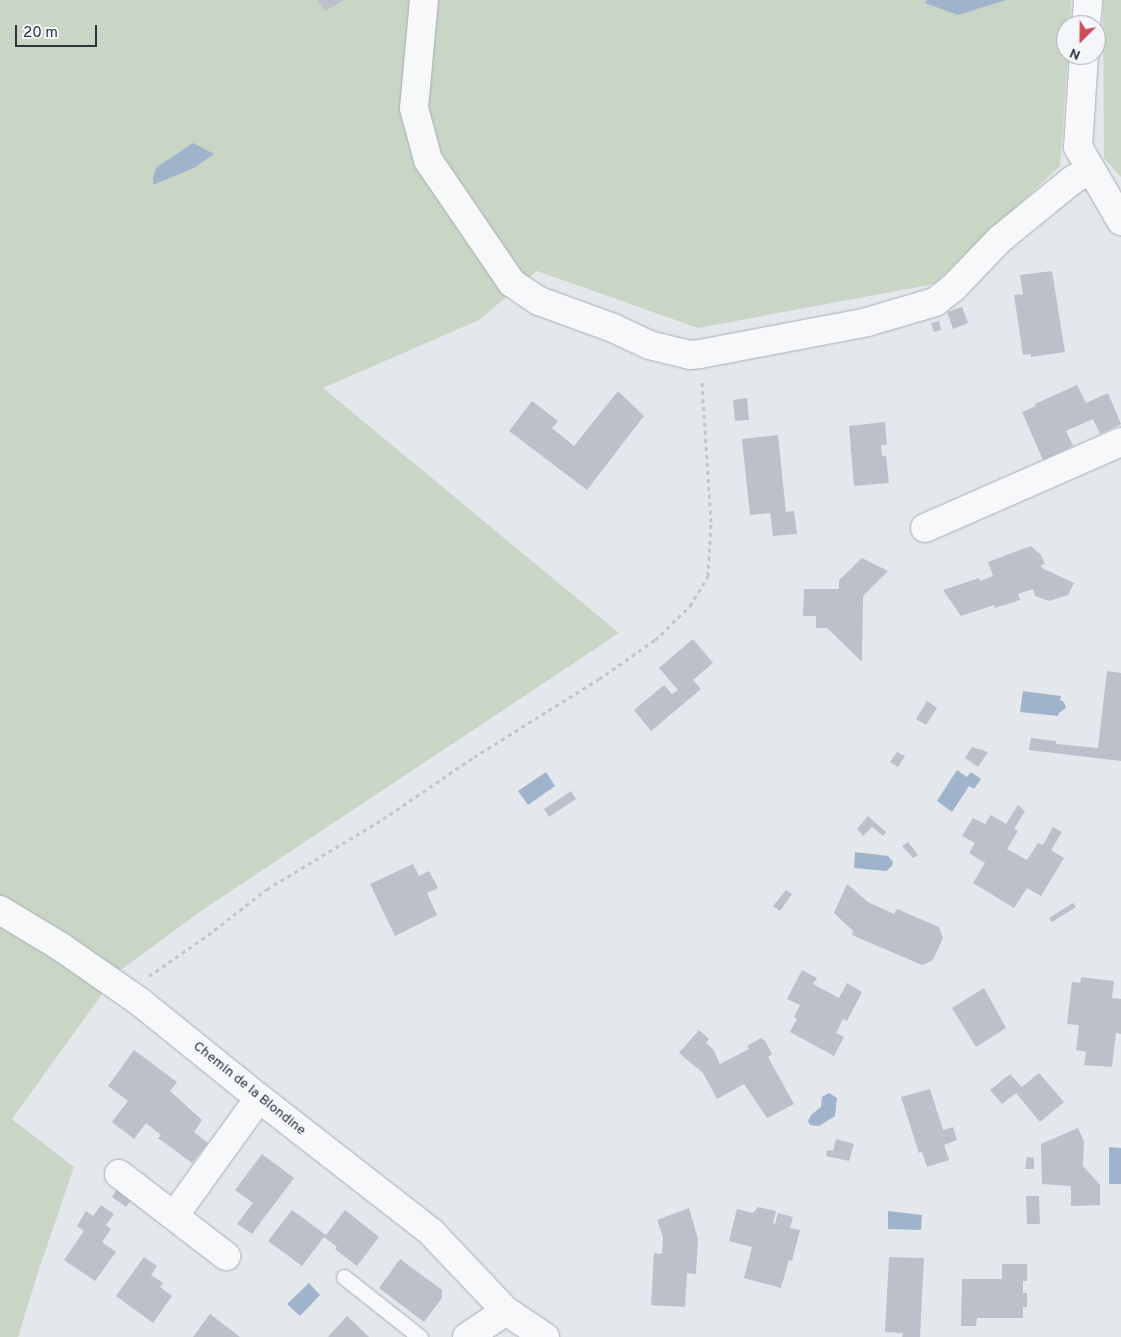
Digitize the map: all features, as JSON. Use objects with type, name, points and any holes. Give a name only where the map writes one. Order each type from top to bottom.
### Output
[{"type":"street","points":[[424,0],[414,108],[428,160],[512,283],[539,302],[613,328],[649,344],[690,355],[867,322],[935,302],[953,288],[1000,239],[1071,181],[1090,169]]},
{"type":"street","points":[[1087,15],[1088,0]]},
{"type":"street","points":[[1083,65],[1078,147],[1121,221]]},
{"type":"street","points":[[925,528],[1121,442]]},
{"type":"street","name":"Chemin de la Blondine","points":[[0,910],[61,947],[126,992],[431,1232],[506,1310],[545,1337]]},
{"type":"street","points":[[174,1216],[259,1098]]},
{"type":"street","points":[[119,1174],[226,1256]]},
{"type":"street","points":[[467,1337],[506,1310]]},
{"type":"lane","points":[[344,1277],[420,1337]]},
{"type":"path","points":[[126,992],[208,935],[267,890],[383,819],[474,757],[600,679],[655,640],[690,606],[708,576],[711,522],[707,435],[700,354]]},
{"type":"green space","points":[[0,0],[1071,0],[1070,15],[1056,15],[1056,65],[1067,65],[1060,166],[934,284],[698,328],[537,271],[479,320],[323,388],[619,633],[201,911],[118,972],[12,1119],[74,1167],[18,1337],[0,1337]]},
{"type":"green space","points":[[1103,0],[1121,0],[1121,177],[1104,158],[1103,65],[1106,65],[1106,15],[1103,15]]},
{"type":"water","points":[[927,0],[1006,0],[958,15],[925,3]]},
{"type":"water","points":[[193,143],[214,154],[194,168],[153,185],[153,177],[157,167]]},
{"type":"water","points":[[1023,691],[1061,696],[1060,700],[1064,702],[1066,708],[1058,716],[1020,712]]},
{"type":"water","points":[[957,770],[967,777],[971,772],[981,779],[974,789],[969,786],[952,812],[937,801]]},
{"type":"water","points":[[546,772],[555,786],[528,805],[518,791]]},
{"type":"water","points":[[855,852],[888,856],[893,862],[892,866],[886,871],[854,868]]},
{"type":"water","points":[[829,1093],[837,1098],[835,1116],[819,1126],[810,1125],[808,1121],[811,1115],[821,1107],[822,1097]]},
{"type":"water","points":[[1109,1147],[1121,1148],[1121,1184],[1109,1184]]},
{"type":"water","points":[[888,1211],[922,1215],[921,1230],[888,1229]]},
{"type":"water","points":[[309,1283],[320,1295],[300,1316],[287,1304]]},
{"type":"building","points":[[318,0],[344,0],[325,11]]},
{"type":"building","points":[[1052,271],[1065,352],[1031,357],[1031,354],[1023,355],[1014,295],[1023,294],[1020,275]]},
{"type":"building","points":[[962,307],[968,323],[953,329],[947,312]]},
{"type":"building","points":[[939,321],[941,330],[934,332],[931,323]]},
{"type":"building","points":[[1077,385],[1086,403],[1108,393],[1121,424],[1100,434],[1093,419],[1066,431],[1073,446],[1043,460],[1022,412]]},
{"type":"building","points":[[618,391],[644,416],[587,490],[509,431],[532,401],[558,421],[552,428],[574,446]]},
{"type":"building","points":[[747,398],[749,420],[735,421],[733,400]]},
{"type":"building","points":[[885,422],[887,445],[881,445],[882,456],[886,456],[889,483],[854,486],[849,426]]},
{"type":"building","points":[[778,435],[786,512],[794,511],[797,534],[773,536],[770,513],[750,515],[742,439]]},
{"type":"building","points":[[1031,546],[1041,555],[1045,564],[1041,565],[1042,568],[1074,583],[1068,595],[1049,601],[1035,596],[1033,589],[1018,594],[1020,600],[995,608],[994,605],[961,616],[943,590],[979,578],[980,581],[993,576],[988,562]]},
{"type":"building","points":[[862,558],[888,571],[863,596],[862,662],[827,628],[816,628],[816,616],[803,616],[804,589],[839,589],[839,580]]},
{"type":"building","points":[[693,639],[713,663],[693,680],[701,689],[651,731],[634,710],[664,685],[672,694],[678,690],[659,668]]},
{"type":"building","points":[[1107,671],[1121,673],[1121,761],[1029,750],[1031,738],[1056,741],[1056,744],[1098,748]]},
{"type":"building","points":[[927,701],[937,708],[926,725],[916,719]]},
{"type":"building","points":[[972,747],[988,752],[978,767],[965,758]]},
{"type":"building","points":[[897,752],[905,756],[898,767],[890,762]]},
{"type":"building","points":[[571,791],[576,799],[549,817],[544,809]]},
{"type":"building","points":[[1018,805],[1025,811],[1014,829],[1018,831],[1007,849],[1027,860],[1038,843],[1043,845],[1053,827],[1062,832],[1051,850],[1064,858],[1041,896],[1027,888],[1014,908],[973,883],[985,863],[969,853],[975,843],[962,836],[973,818],[985,824],[991,815],[1006,824]]},
{"type":"building","points":[[868,816],[886,832],[883,836],[872,827],[863,836],[857,829]]},
{"type":"building","points":[[908,842],[918,855],[913,858],[902,846]]},
{"type":"building","points":[[413,864],[419,876],[429,871],[438,888],[427,893],[437,915],[395,936],[370,884]]},
{"type":"building","points":[[847,884],[868,902],[894,914],[897,909],[939,927],[943,938],[933,960],[922,965],[852,935],[853,931],[834,913]]},
{"type":"building","points":[[786,890],[792,894],[780,911],[773,906]]},
{"type":"building","points":[[1073,903],[1076,907],[1052,922],[1049,918]]},
{"type":"building","points":[[802,970],[817,978],[813,984],[839,998],[847,983],[862,992],[847,1021],[843,1019],[836,1033],[844,1037],[834,1056],[790,1032],[797,1019],[794,1017],[800,1005],[787,999]]},
{"type":"building","points":[[1081,977],[1114,981],[1112,998],[1121,999],[1121,1034],[1116,1033],[1112,1067],[1084,1065],[1086,1052],[1076,1050],[1079,1025],[1067,1024],[1072,982],[1080,983]]},
{"type":"building","points":[[984,988],[1006,1028],[976,1047],[952,1008]]},
{"type":"building","points":[[699,1030],[709,1039],[706,1043],[713,1049],[720,1064],[749,1049],[747,1046],[761,1038],[765,1041],[772,1054],[768,1057],[794,1104],[767,1118],[744,1084],[717,1099],[703,1073],[679,1053]]},
{"type":"building","points":[[134,1050],[177,1082],[170,1091],[202,1120],[194,1132],[208,1143],[192,1163],[158,1138],[161,1135],[146,1123],[134,1139],[112,1122],[128,1101],[108,1086]]},
{"type":"building","points":[[1039,1073],[1064,1102],[1040,1122],[1016,1093],[1002,1104],[990,1090],[1010,1074],[1022,1087]]},
{"type":"building","points":[[930,1089],[943,1130],[953,1127],[957,1140],[944,1145],[949,1160],[927,1167],[922,1152],[919,1153],[901,1097]]},
{"type":"building","points":[[1078,1128],[1084,1141],[1083,1166],[1100,1185],[1100,1205],[1071,1206],[1071,1186],[1042,1184],[1041,1144]]},
{"type":"building","points":[[836,1139],[854,1144],[849,1161],[826,1156],[827,1150],[833,1151]]},
{"type":"building","points":[[262,1154],[294,1178],[252,1234],[237,1224],[253,1203],[235,1190]]},
{"type":"building","points":[[1027,1157],[1034,1158],[1034,1169],[1025,1169]]},
{"type":"building","points":[[119,1185],[134,1196],[126,1207],[112,1197]]},
{"type":"building","points":[[1026,1196],[1039,1196],[1040,1224],[1027,1224]]},
{"type":"building","points":[[101,1205],[114,1214],[106,1225],[111,1229],[102,1242],[116,1252],[95,1281],[64,1260],[84,1231],[77,1226],[86,1211],[93,1216]]},
{"type":"building","points":[[758,1207],[776,1211],[773,1223],[775,1224],[778,1213],[793,1217],[790,1228],[800,1230],[792,1261],[789,1260],[781,1288],[744,1278],[752,1247],[729,1241],[737,1209],[753,1213]]},
{"type":"building","points":[[689,1208],[698,1239],[696,1274],[687,1273],[685,1307],[651,1305],[654,1253],[662,1254],[663,1237],[657,1220]]},
{"type":"building","points":[[292,1210],[326,1235],[345,1210],[379,1237],[357,1266],[335,1249],[337,1247],[324,1237],[302,1266],[268,1241]]},
{"type":"building","points":[[144,1257],[157,1266],[151,1275],[163,1283],[160,1287],[172,1296],[153,1323],[116,1296]]},
{"type":"building","points":[[889,1257],[924,1258],[920,1337],[902,1337],[903,1333],[885,1332]]},
{"type":"building","points":[[400,1259],[442,1290],[442,1298],[424,1322],[379,1288]]},
{"type":"building","points":[[1002,1264],[1027,1264],[1027,1281],[1023,1281],[1023,1293],[1027,1293],[1027,1307],[1023,1307],[1023,1318],[977,1318],[976,1326],[961,1326],[962,1279],[1002,1279]]},
{"type":"building","points":[[210,1314],[240,1337],[193,1337]]},
{"type":"building","points":[[347,1316],[369,1337],[328,1337]]}]
